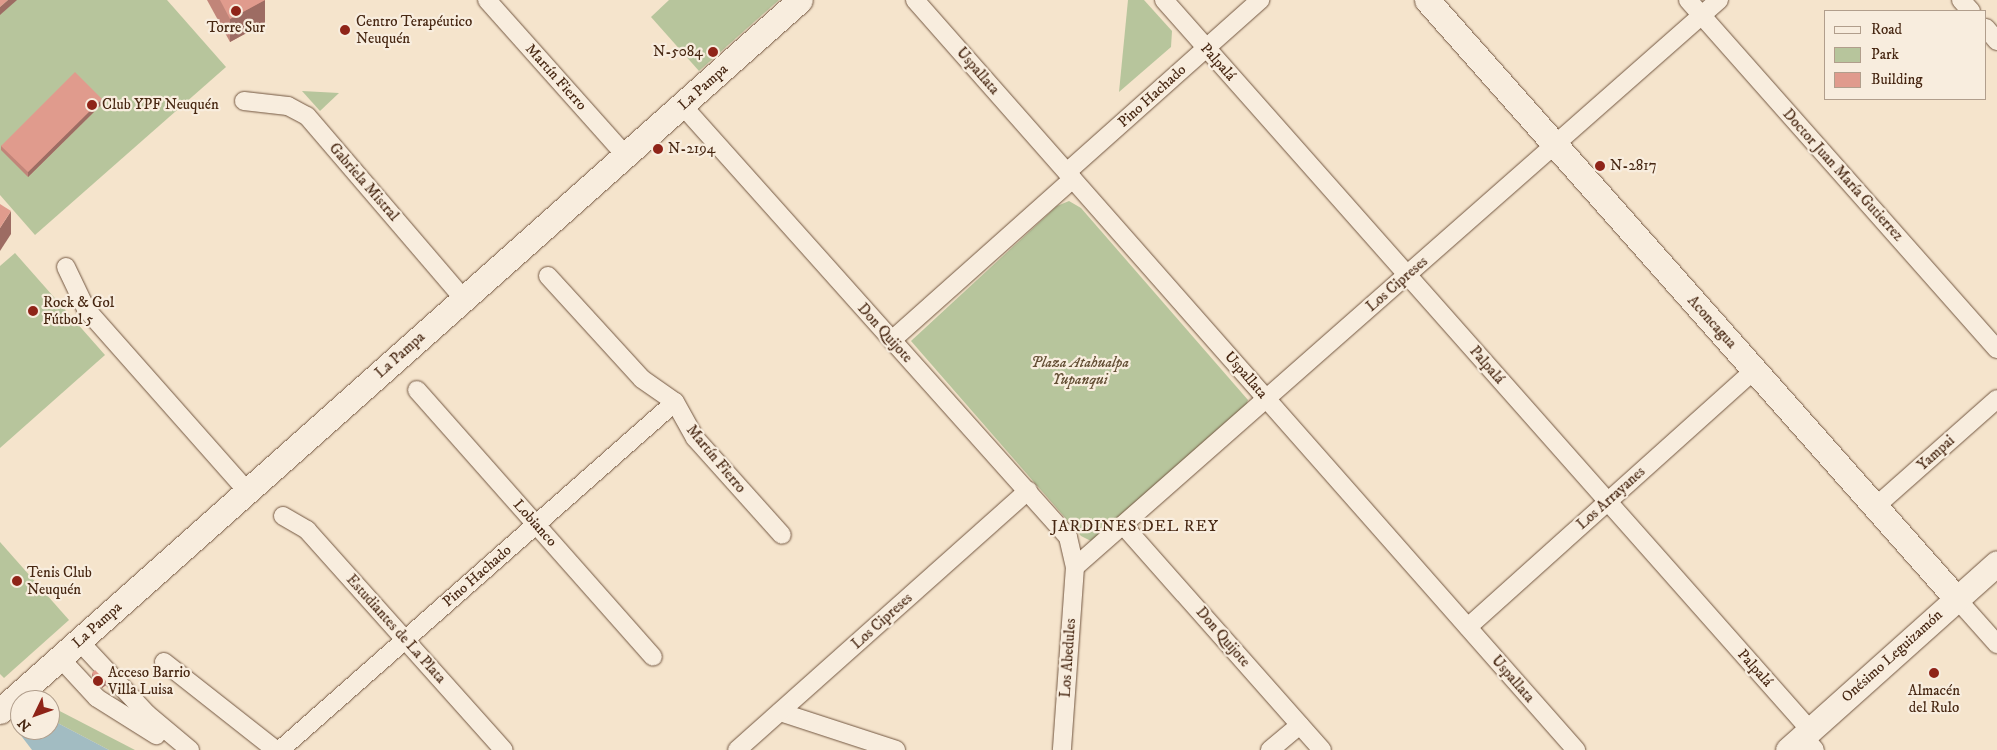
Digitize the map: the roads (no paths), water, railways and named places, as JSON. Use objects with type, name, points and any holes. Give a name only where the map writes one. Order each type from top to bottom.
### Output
[{"type":"street","name":"La Pampa","points":[[0,711],[800,0]]},
{"type":"street","name":"Uspallata","points":[[915,0],[1576,750]]},
{"type":"street","name":"Palpalá","points":[[1164,0],[1608,502],[1804,742]]},
{"type":"street","name":"Pino Hachado","points":[[892,340],[1260,0]]},
{"type":"street","name":"Aconcagua","points":[[1426,0],[1997,644]]},
{"type":"street","name":"Doctor Juan María Gutierrez","points":[[1688,0],[1997,349]]},
{"type":"street","name":"Los Cipreses","points":[[1075,567],[1719,0]]},
{"type":"street","points":[[1961,0],[1970,10]]},
{"type":"street","name":"Martín Fierro","points":[[490,1],[625,155]]},
{"type":"street","points":[[1987,29],[1997,41]]},
{"type":"street","name":"Gabriela Mistral","points":[[244,102],[288,106],[307,116],[464,299]]},
{"type":"street","name":"Don Quijote","points":[[682,105],[1068,537],[1075,567]]},
{"type":"street","points":[[66,267],[86,309],[247,491]]},
{"type":"street","name":"Martín Fierro","points":[[548,276],[642,379],[675,402],[695,438],[782,534]]},
{"type":"street","name":"Los Arrayanes","points":[[1468,627],[1754,370]]},
{"type":"street","name":"Lobianco","points":[[417,390],[653,657]]},
{"type":"street","name":"Yampai","points":[[1876,507],[1997,398]]},
{"type":"street","name":"Pino Hachado","points":[[278,750],[675,402]]},
{"type":"street","name":"Los Cipreses","points":[[737,750],[1028,492]]},
{"type":"street","name":"Estudiantes de La Plata","points":[[283,516],[308,530],[504,750]]},
{"type":"street","name":"Don Quijote","points":[[1123,525],[1322,750]]},
{"type":"street","name":"Onésimo Leguizamón","points":[[1804,742],[1956,598],[1997,562]]},
{"type":"street","name":"Los Abedules","points":[[1062,750],[1075,567]]},
{"type":"street","points":[[79,641],[139,706],[190,750]]},
{"type":"street","points":[[56,661],[80,688],[121,713],[173,750]]},
{"type":"street","points":[[164,662],[278,750]]},
{"type":"street","points":[[780,712],[896,750]]},
{"type":"street","points":[[1270,750],[1300,725]]},
{"type":"water","points":[[60,724],[109,750],[32,750],[24,740],[60,740]]},
{"type":"place","name":"Torre Sur","points":[[236,11]]},
{"type":"place","name":"Centro Terapéutico Neuquén","points":[[345,30]]},
{"type":"place","name":"N-5084","points":[[713,52]]},
{"type":"place","name":"Club YPF Neuquén","points":[[92,105]]},
{"type":"place","name":"N-2194","points":[[658,149]]},
{"type":"place","name":"N-2817","points":[[1600,166]]},
{"type":"place","name":"Rock & Gol Fútbol 5","points":[[33,311]]},
{"type":"place","name":"Tenis Club Neuquén","points":[[17,581]]},
{"type":"place","name":"Almacén del Rulo","points":[[1934,673]]},
{"type":"place","name":"Acceso Barrio Villa Luisa","points":[[98,681]]},
{"type":"district","name":"JARDINES DEL REY","points":[[1135,526]]},
{"type":"park label","name":"Plaza Atahualpa Yupanqui","points":[[1080,370]]}]
